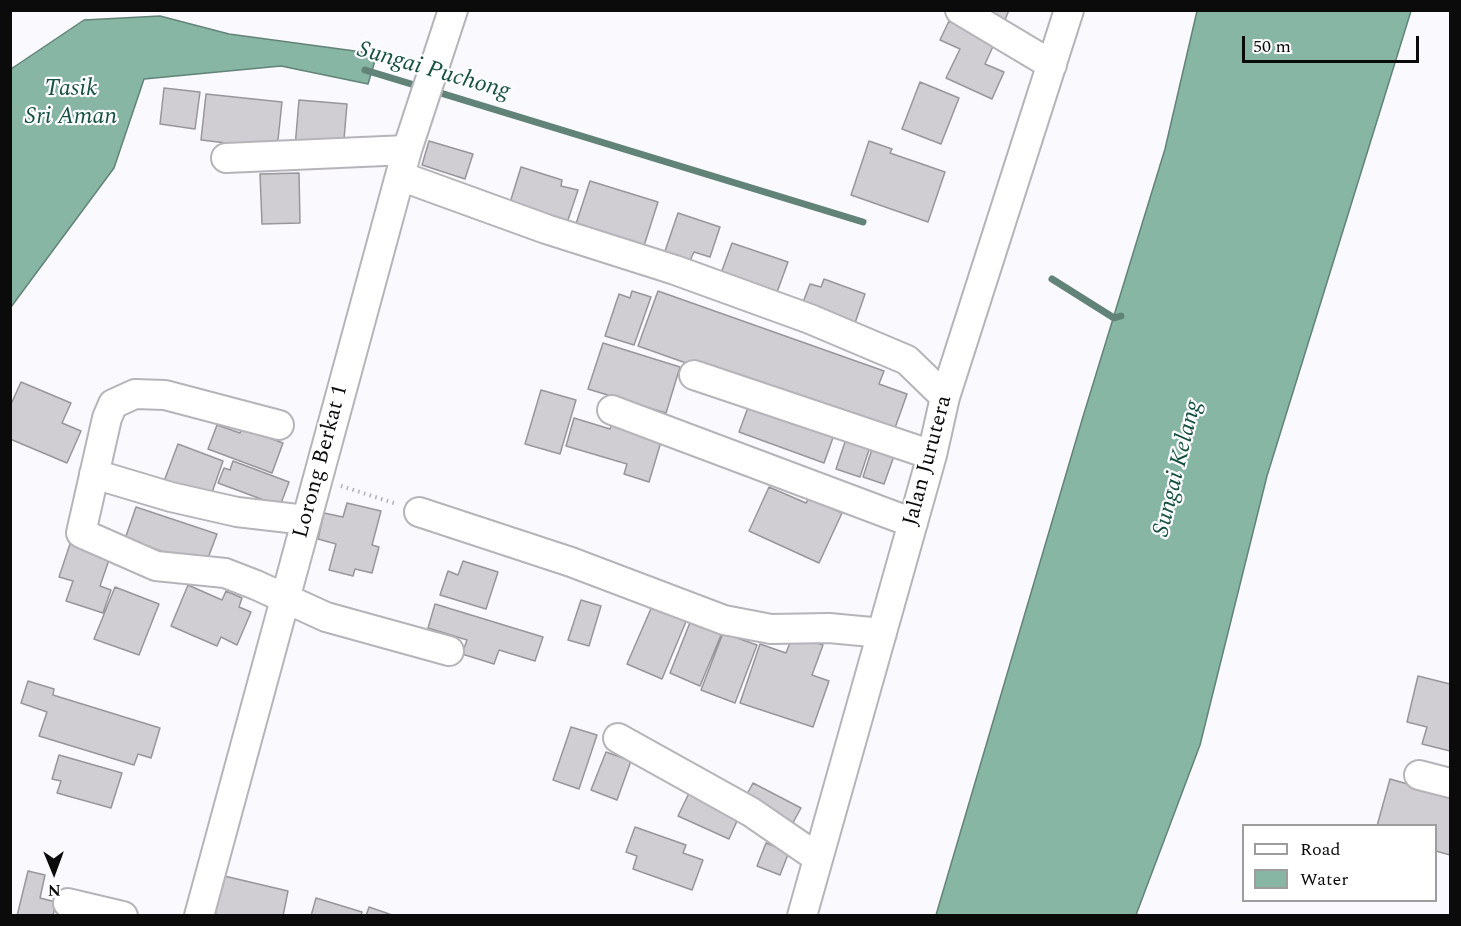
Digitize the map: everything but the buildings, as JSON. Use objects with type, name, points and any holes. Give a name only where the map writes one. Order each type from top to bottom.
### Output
[{"type":"street","name":"Lorong Berkat 1","points":[[199,915],[404,163],[453,10]]},
{"type":"street","points":[[960,10],[1052,65]]},
{"type":"street","name":"Jalan Jurutera","points":[[802,915],[932,455],[945,397],[1069,10]]},
{"type":"street","points":[[226,158],[404,163],[546,229],[675,270],[810,319],[907,360],[945,397]]},
{"type":"street","points":[[694,375],[932,455]]},
{"type":"street","points":[[279,425],[165,395],[135,394],[113,404],[81,533],[156,566],[225,573],[326,617],[449,651]]},
{"type":"street","points":[[612,410],[913,523]]},
{"type":"street","points":[[94,474],[171,497],[237,512],[306,520]]},
{"type":"street","points":[[419,512],[571,562],[724,621],[771,629],[829,628],[882,633]]},
{"type":"street","points":[[618,738],[751,813],[818,858]]},
{"type":"street","points":[[1419,776],[1450,783]]},
{"type":"street","points":[[68,903],[123,915]]},
{"type":"path","points":[[318,478],[419,512]]},
{"type":"water","name":"Sungai Kelang","points":[[1197,11],[1411,11],[1267,476],[1200,745],[1136,915],[936,915],[1082,420],[1165,149]]},
{"type":"water","name":"Tasik Sri Aman","points":[[160,16],[229,34],[377,54],[368,84],[281,66],[144,79],[114,168],[11,307],[11,69],[84,20]]},
{"type":"waterway","name":"Sungai Puchong","points":[[365,70],[421,87]]},
{"type":"waterway","name":"Sungai Puchong","points":[[434,91],[863,222]]},
{"type":"waterway","name":"Sungai Puchong","points":[[1052,279],[1114,318],[1121,316]]}]
